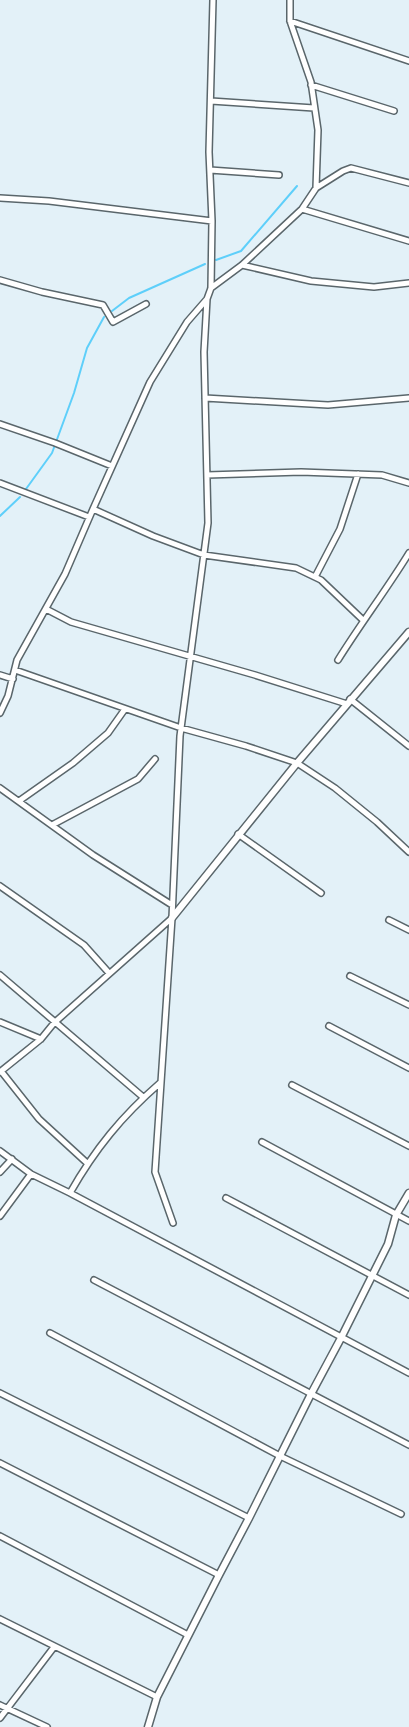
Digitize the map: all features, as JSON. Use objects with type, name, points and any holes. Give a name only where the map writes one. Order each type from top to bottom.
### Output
[{"type":"street","points":[[173,1223],[154,1172],[172,918],[181,728],[208,523],[204,352],[207,299],[211,288],[212,221],[210,170],[213,0]]},
{"type":"street","points":[[290,0],[290,21],[311,85],[318,130],[316,188]]},
{"type":"street","points":[[290,21],[409,61]]},
{"type":"street","points":[[311,85],[394,111]]},
{"type":"street","points":[[211,100],[314,108]]},
{"type":"street","points":[[211,288],[242,265],[302,210],[316,188],[343,171],[351,168],[409,183]]},
{"type":"street","points":[[210,170],[279,175]]},
{"type":"street","points":[[0,198],[49,201],[212,221]]},
{"type":"street","points":[[302,210],[409,241]]},
{"type":"street","points":[[242,265],[311,281],[374,287],[409,283]]},
{"type":"street","points":[[0,280],[42,292],[103,304],[113,322],[146,304]]},
{"type":"street","points":[[0,713],[8,696],[18,660],[65,574],[92,509],[150,382],[187,322],[207,299]]},
{"type":"street","points":[[205,398],[328,405],[409,398]]},
{"type":"street","points":[[0,424],[55,443],[112,466]]},
{"type":"street","points":[[207,475],[301,472],[358,474],[382,475],[409,483]]},
{"type":"street","points":[[315,577],[340,529],[358,474]]},
{"type":"street","points":[[0,483],[89,517]]},
{"type":"street","points":[[92,509],[153,536],[204,555],[296,568],[321,580],[363,620]]},
{"type":"street","points":[[338,660],[363,620],[390,585],[409,553]]},
{"type":"street","points":[[46,609],[71,622],[348,701],[409,746]]},
{"type":"street","points":[[87,1163],[38,1119],[0,1072],[40,1039],[54,1023],[109,972],[172,918],[296,762],[409,632]]},
{"type":"street","points":[[15,670],[181,728],[296,762],[335,788],[370,816],[409,852]]},
{"type":"street","points":[[0,675],[12,679]]},
{"type":"street","points":[[18,801],[72,763],[108,733],[125,709]]},
{"type":"street","points":[[52,825],[138,779],[155,759]]},
{"type":"street","points":[[0,788],[93,855],[172,905]]},
{"type":"street","points":[[238,834],[321,893]]},
{"type":"street","points":[[0,886],[84,945],[109,972]]},
{"type":"street","points":[[389,920],[409,930]]},
{"type":"street","points":[[0,975],[143,1097]]},
{"type":"street","points":[[350,976],[409,1005]]},
{"type":"street","points":[[0,1022],[40,1039]]},
{"type":"street","points":[[328,1026],[409,1068]]},
{"type":"street","points":[[70,1193],[87,1163],[110,1132],[143,1097],[160,1083]]},
{"type":"street","points":[[292,1085],[409,1146]]},
{"type":"street","points":[[262,1142],[409,1221]]},
{"type":"street","points":[[0,1151],[31,1174],[409,1373]]},
{"type":"street","points":[[0,1172],[12,1159]]},
{"type":"street","points":[[0,1216],[31,1174]]},
{"type":"street","points":[[148,1727],[157,1697],[250,1518],[311,1394],[342,1338],[388,1244],[396,1215],[409,1193]]},
{"type":"street","points":[[226,1198],[409,1295]]},
{"type":"street","points":[[94,1280],[409,1445]]},
{"type":"street","points":[[50,1333],[280,1456],[401,1514]]},
{"type":"street","points":[[0,1393],[250,1518]]},
{"type":"street","points":[[0,1463],[219,1575]]},
{"type":"street","points":[[0,1536],[188,1635]]},
{"type":"street","points":[[0,1619],[157,1697]]},
{"type":"street","points":[[0,1718],[54,1647]]},
{"type":"street","points":[[0,1705],[47,1727]]},
{"type":"waterway","points":[[216,260],[241,251],[297,186]]},
{"type":"waterway","points":[[112,311],[129,298],[205,264]]},
{"type":"waterway","points":[[26,489],[52,453],[74,393],[87,348],[104,317]]},
{"type":"waterway","points":[[0,516],[20,497]]}]
